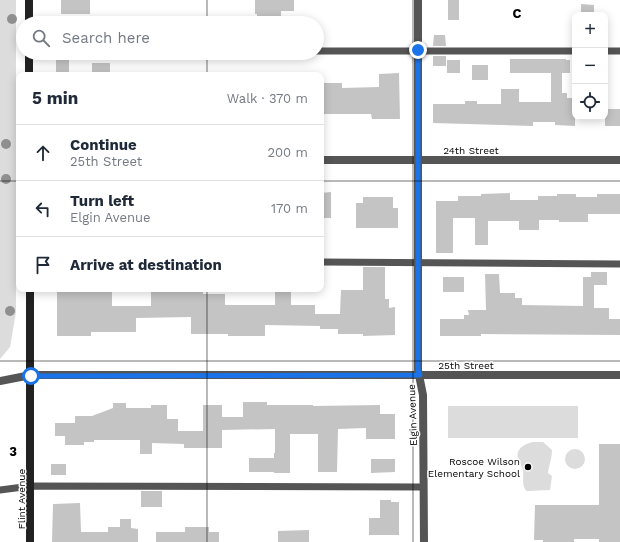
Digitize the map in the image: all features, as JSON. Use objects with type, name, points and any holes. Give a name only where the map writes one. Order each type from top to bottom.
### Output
[{"type":"street","points":[[29,0],[29,16]]},
{"type":"street","name":"Elgin Avenue","points":[[418,0],[418,370],[423,395],[424,542]]},
{"type":"street","points":[[29,60],[29,72]]},
{"type":"street","name":"24th Street","points":[[324,160],[620,160]]},
{"type":"street","name":"Flint Avenue","points":[[30,292],[30,542]]},
{"type":"street","name":"25th Street","points":[[0,380],[31,376],[620,375]]},
{"type":"lane","points":[[324,51],[572,51]]},
{"type":"lane","points":[[608,51],[620,51]]},
{"type":"lane","points":[[324,262],[620,264]]},
{"type":"lane","points":[[0,490],[31,486],[423,487]]},
{"type":"shaded area","points":[[0,0],[16,0],[16,312],[10,347],[0,359]]},
{"type":"shaded area","points":[[448,406],[578,406],[578,438],[448,438]]},
{"type":"shaded area","points":[[533,442],[543,442],[552,450],[548,473],[552,476],[550,490],[527,491],[524,487],[523,470],[518,454],[520,448]]},
{"type":"shaded area","points":[[571,449],[579,449],[585,455],[585,463],[579,469],[571,469],[565,463],[565,455]]},
{"type":"building","points":[[61,0],[90,0],[90,14],[61,14]]},
{"type":"building","points":[[255,0],[294,0],[294,11],[281,11],[281,16],[257,16],[257,14],[255,14]]},
{"type":"building","points":[[448,0],[459,0],[459,20],[448,20]]},
{"type":"building","points":[[581,4],[594,5],[594,12],[581,12]]},
{"type":"building","points":[[434,35],[445,35],[446,46],[433,46]]},
{"type":"building","points":[[433,56],[446,56],[446,66],[433,66]]},
{"type":"building","points":[[510,59],[570,60],[570,73],[562,73],[562,93],[567,93],[567,98],[572,98],[572,120],[575,120],[575,126],[555,125],[555,122],[533,122],[533,126],[433,123],[433,104],[465,104],[465,101],[477,101],[477,104],[501,104],[501,89],[519,89],[519,102],[551,102],[551,73],[510,73]]},
{"type":"building","points":[[56,60],[69,60],[69,72],[56,72]]},
{"type":"building","points":[[447,60],[460,60],[460,73],[447,73]]},
{"type":"building","points":[[92,63],[110,63],[110,72],[92,72]]},
{"type":"building","points":[[472,65],[488,65],[488,80],[472,80]]},
{"type":"building","points":[[399,73],[400,119],[372,119],[371,114],[324,114],[324,83],[342,83],[342,88],[379,87],[379,74]]},
{"type":"building","points":[[608,109],[620,109],[620,126],[605,126],[605,120],[608,120]]},
{"type":"building","points":[[331,192],[331,218],[324,218],[324,193]]},
{"type":"building","points":[[510,193],[510,200],[538,200],[538,196],[557,196],[557,194],[576,194],[576,197],[597,197],[597,194],[620,194],[620,214],[588,214],[588,222],[539,220],[539,230],[519,230],[519,221],[488,221],[488,245],[475,245],[475,218],[453,218],[453,253],[436,253],[436,201],[458,201],[458,196],[481,196],[481,194]]},
{"type":"building","points":[[363,197],[393,197],[393,208],[398,208],[398,228],[356,228],[356,203],[363,203]]},
{"type":"building","points":[[363,267],[385,267],[385,299],[389,299],[389,308],[395,307],[395,335],[363,336],[363,334],[338,334],[338,329],[320,329],[320,326],[265,325],[265,336],[191,334],[191,317],[136,318],[136,332],[91,332],[91,336],[57,336],[57,292],[112,292],[112,306],[151,306],[151,292],[203,292],[203,294],[225,294],[225,305],[275,305],[275,292],[291,292],[291,305],[315,305],[315,314],[340,314],[341,290],[363,290]]},
{"type":"building","points":[[591,272],[607,272],[607,285],[594,285],[594,308],[609,308],[609,319],[620,319],[620,335],[481,334],[481,336],[440,336],[440,319],[464,319],[464,315],[469,315],[468,310],[486,310],[485,274],[499,274],[500,293],[515,293],[515,298],[522,298],[522,305],[583,306],[583,277],[591,277]]},
{"type":"building","points":[[443,277],[464,277],[464,292],[443,292]]},
{"type":"building","points":[[243,402],[267,402],[267,405],[380,405],[380,414],[395,414],[395,439],[366,439],[366,428],[338,429],[337,472],[318,472],[318,434],[290,434],[290,473],[274,473],[249,472],[249,458],[274,458],[275,429],[222,430],[222,448],[184,448],[184,444],[152,443],[152,454],[140,454],[140,440],[94,440],[94,442],[84,442],[84,445],[65,445],[65,436],[55,436],[55,423],[75,423],[75,416],[92,416],[113,408],[113,403],[126,403],[126,408],[151,408],[151,405],[167,405],[167,419],[178,419],[178,431],[203,431],[203,405],[222,405],[222,417],[243,417]]},
{"type":"building","points":[[599,444],[620,444],[620,542],[599,542],[599,539],[574,539],[574,542],[543,542],[543,540],[534,540],[535,505],[599,505]]},
{"type":"building","points":[[371,459],[395,459],[395,472],[371,473]]},
{"type":"building","points":[[51,464],[66,464],[66,475],[51,475]]},
{"type":"building","points":[[141,491],[162,491],[162,507],[141,507]]},
{"type":"building","points":[[380,500],[399,502],[399,535],[369,535],[369,518],[380,518]]},
{"type":"building","points":[[80,503],[81,532],[108,532],[108,527],[120,527],[120,519],[131,519],[131,528],[138,529],[138,542],[52,542],[53,504]]},
{"type":"building","points":[[185,527],[209,527],[209,532],[219,532],[219,542],[156,542],[156,532],[185,532]]},
{"type":"building","points":[[309,530],[309,542],[278,542],[278,531]]},
{"type":"place","name":"Roscoe Wilson Elementary School","points":[[528,467]]},
{"type":"route","points":[[31,376],[420,375],[418,370],[418,50]]}]
